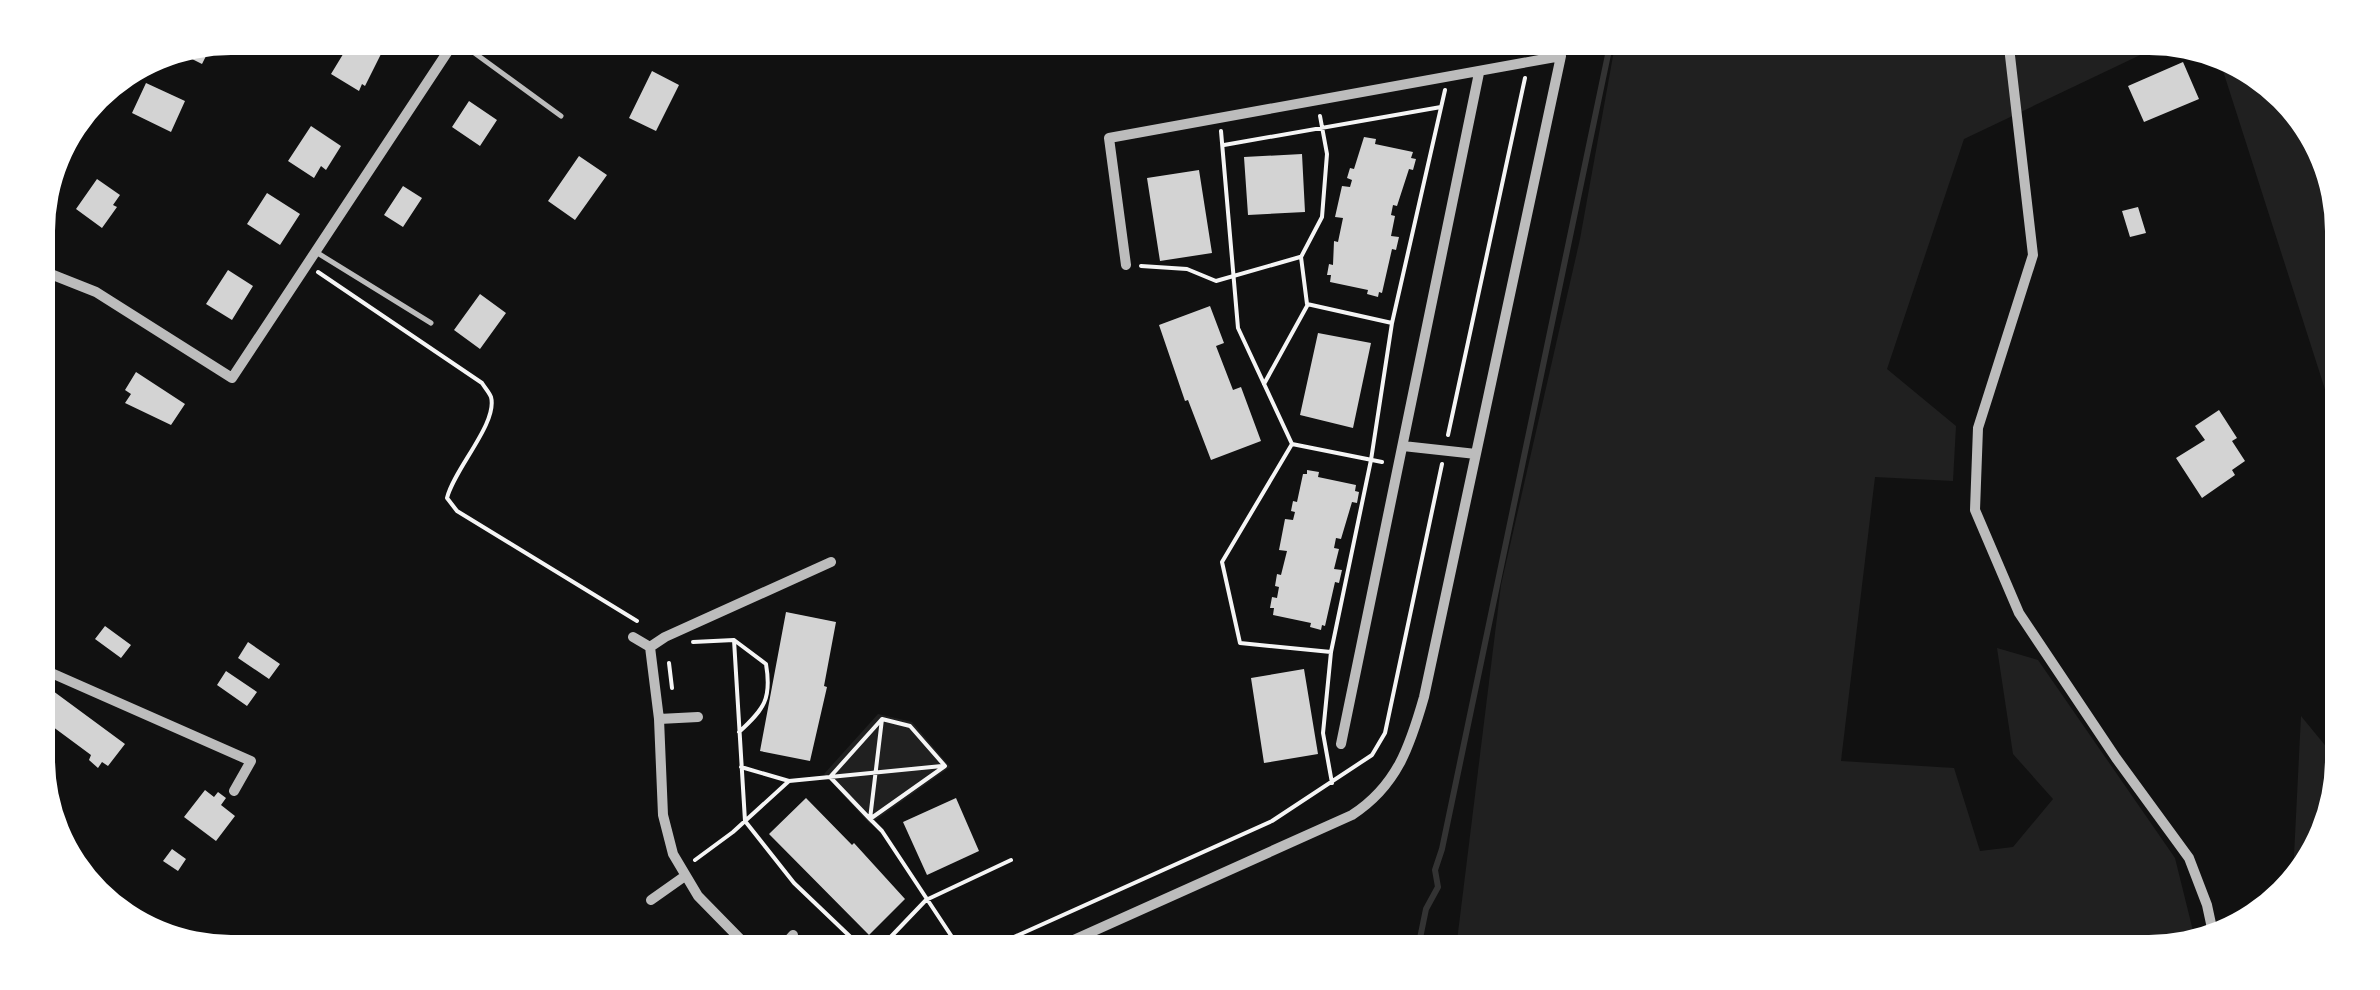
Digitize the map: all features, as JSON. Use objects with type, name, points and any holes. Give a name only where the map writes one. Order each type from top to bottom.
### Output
[{"type":"street","points":[[55,276],[96,292],[232,378],[445,55]]},
{"type":"street","points":[[2010,55],[2032,255],[1978,428],[1975,510],[2018,613],[2189,858],[2211,924]]},
{"type":"street","points":[[1083,935],[1352,815],[1373,802],[1389,784],[1410,743],[1424,697],[1561,56],[1109,138],[1126,265]]},
{"type":"street","points":[[1341,744],[1479,73]]},
{"type":"street","points":[[1402,446],[1476,454]]},
{"type":"street","points":[[633,637],[655,644],[832,562]]},
{"type":"street","points":[[655,644],[663,816],[673,854],[698,896],[736,935]]},
{"type":"street","points":[[55,675],[252,761],[234,790]]},
{"type":"street","points":[[660,720],[698,717]]},
{"type":"street","points":[[651,900],[685,876]]},
{"type":"lane","points":[[478,55],[561,116]]},
{"type":"lane","points":[[314,250],[431,323]]},
{"type":"path","points":[[1018,935],[1272,821],[1372,755],[1384,733],[1528,62]]},
{"type":"path","points":[[1332,783],[1323,732],[1331,652],[1371,460],[1392,323],[1448,78]]},
{"type":"path","points":[[1264,384],[1307,304],[1301,257],[1322,217],[1327,154],[1318,101]]},
{"type":"path","points":[[1222,145],[1441,107]]},
{"type":"path","points":[[1220,119],[1238,328],[1292,444]]},
{"type":"path","points":[[1126,265],[1187,269],[1216,281],[1301,257]]},
{"type":"path","points":[[305,264],[482,383],[491,397],[490,418],[452,480],[446,498],[457,511],[647,628],[671,670],[673,719]]},
{"type":"path","points":[[1307,304],[1392,323]]},
{"type":"path","points":[[1292,444],[1399,466]]},
{"type":"path","points":[[1292,444],[1222,562],[1240,643],[1331,652]]},
{"type":"path","points":[[734,640],[745,822],[794,883],[848,935]]},
{"type":"path","points":[[691,642],[734,640],[766,664],[770,688],[761,712],[739,732]]},
{"type":"path","points":[[882,719],[910,726],[944,766]]},
{"type":"path","points":[[870,819],[882,719]]},
{"type":"path","points":[[830,777],[882,719]]},
{"type":"path","points":[[742,767],[790,781],[944,766]]},
{"type":"path","points":[[870,819],[944,766]]},
{"type":"path","points":[[830,777],[870,819],[950,935]]},
{"type":"path","points":[[690,861],[745,822],[790,781]]},
{"type":"path","points":[[893,935],[926,900],[1010,860]]},
{"type":"shaded area","points":[[1613,55],[2140,55],[1964,139],[1887,369],[1956,426],[1953,481],[1875,477],[1841,761],[1954,768],[1980,851],[2013,847],[2053,799],[2013,754],[1997,648],[2038,660],[2175,858],[2193,929],[2161,935],[1458,935],[1501,585],[1580,239]]},
{"type":"shaded area","points":[[2223,72],[2256,91],[2289,124],[2319,185],[2325,231],[2325,389]]},
{"type":"shaded area","points":[[878,714],[912,722],[950,767],[870,824],[824,774]]},
{"type":"shaded area","points":[[2301,716],[2325,745],[2325,771],[2316,816],[2294,859]]},
{"type":"building","points":[[343,55],[380,55],[359,91],[331,74]]},
{"type":"building","points":[[2183,62],[2199,99],[2144,122],[2128,86]]},
{"type":"building","points":[[652,71],[679,85],[656,131],[629,118]]},
{"type":"building","points":[[146,83],[185,101],[171,132],[132,113]]},
{"type":"building","points":[[469,101],[497,120],[480,146],[452,127]]},
{"type":"building","points":[[311,126],[341,146],[326,170],[321,166],[314,178],[288,161]]},
{"type":"building","points":[[1364,137],[1376,139],[1375,144],[1413,152],[1411,158],[1416,159],[1397,206],[1393,205],[1391,236],[1399,237],[1378,297],[1367,294],[1368,290],[1330,282],[1331,275],[1327,275],[1329,264],[1333,265],[1334,241],[1338,242],[1343,218],[1335,217],[1342,186],[1350,187],[1352,180],[1347,178],[1350,168],[1354,169]]},
{"type":"building","points":[[1302,154],[1305,212],[1248,215],[1244,157]]},
{"type":"building","points":[[579,156],[607,175],[575,220],[548,201]]},
{"type":"building","points":[[1199,170],[1212,253],[1160,261],[1147,178]]},
{"type":"building","points":[[97,179],[120,195],[113,205],[117,207],[102,228],[76,209]]},
{"type":"building","points":[[403,186],[422,198],[403,227],[384,215]]},
{"type":"building","points":[[267,193],[300,214],[280,245],[247,224]]},
{"type":"building","points":[[2138,207],[2146,233],[2130,237],[2122,211]]},
{"type":"building","points":[[228,270],[253,286],[232,320],[206,304]]},
{"type":"building","points":[[480,294],[506,313],[480,349],[454,330]]},
{"type":"building","points":[[1210,306],[1224,343],[1216,346],[1233,390],[1241,387],[1261,441],[1211,460],[1188,400],[1185,401],[1159,325]]},
{"type":"building","points":[[1318,333],[1371,343],[1353,428],[1300,415]]},
{"type":"building","points":[[136,372],[185,404],[171,425],[125,403],[131,394],[125,390]]},
{"type":"building","points":[[2219,410],[2237,438],[2232,441],[2245,461],[2232,470],[2235,475],[2202,498],[2176,458],[2205,440],[2195,426]]},
{"type":"building","points":[[1307,470],[1319,472],[1318,477],[1356,485],[1355,491],[1359,492],[1341,539],[1336,538],[1334,548],[1339,549],[1334,569],[1342,570],[1321,630],[1310,627],[1311,623],[1273,615],[1274,608],[1270,608],[1272,597],[1277,598],[1277,574],[1281,575],[1287,551],[1279,550],[1285,519],[1293,520],[1293,501],[1297,502]]},
{"type":"building","points":[[786,612],[836,622],[824,686],[827,687],[810,761],[760,751]]},
{"type":"building","points":[[105,626],[131,645],[121,658],[95,639]]},
{"type":"building","points":[[248,642],[280,664],[269,679],[238,658]]},
{"type":"building","points":[[1304,669],[1318,754],[1264,763],[1251,678]]},
{"type":"building","points":[[226,671],[257,692],[247,706],[217,685]]},
{"type":"building","points":[[55,692],[125,744],[108,766],[102,762],[98,768],[89,760],[91,755],[55,728]]},
{"type":"building","points":[[205,790],[214,797],[218,792],[226,798],[221,805],[235,816],[216,841],[184,817]]},
{"type":"building","points":[[806,798],[905,899],[869,935],[769,834]]},
{"type":"building","points":[[956,798],[979,851],[927,875],[903,822]]},
{"type":"building","points":[[172,849],[186,859],[178,871],[163,861]]},
{"type":"waterway","points":[[1421,935],[1426,909],[1438,887],[1435,870],[1608,55]]}]
